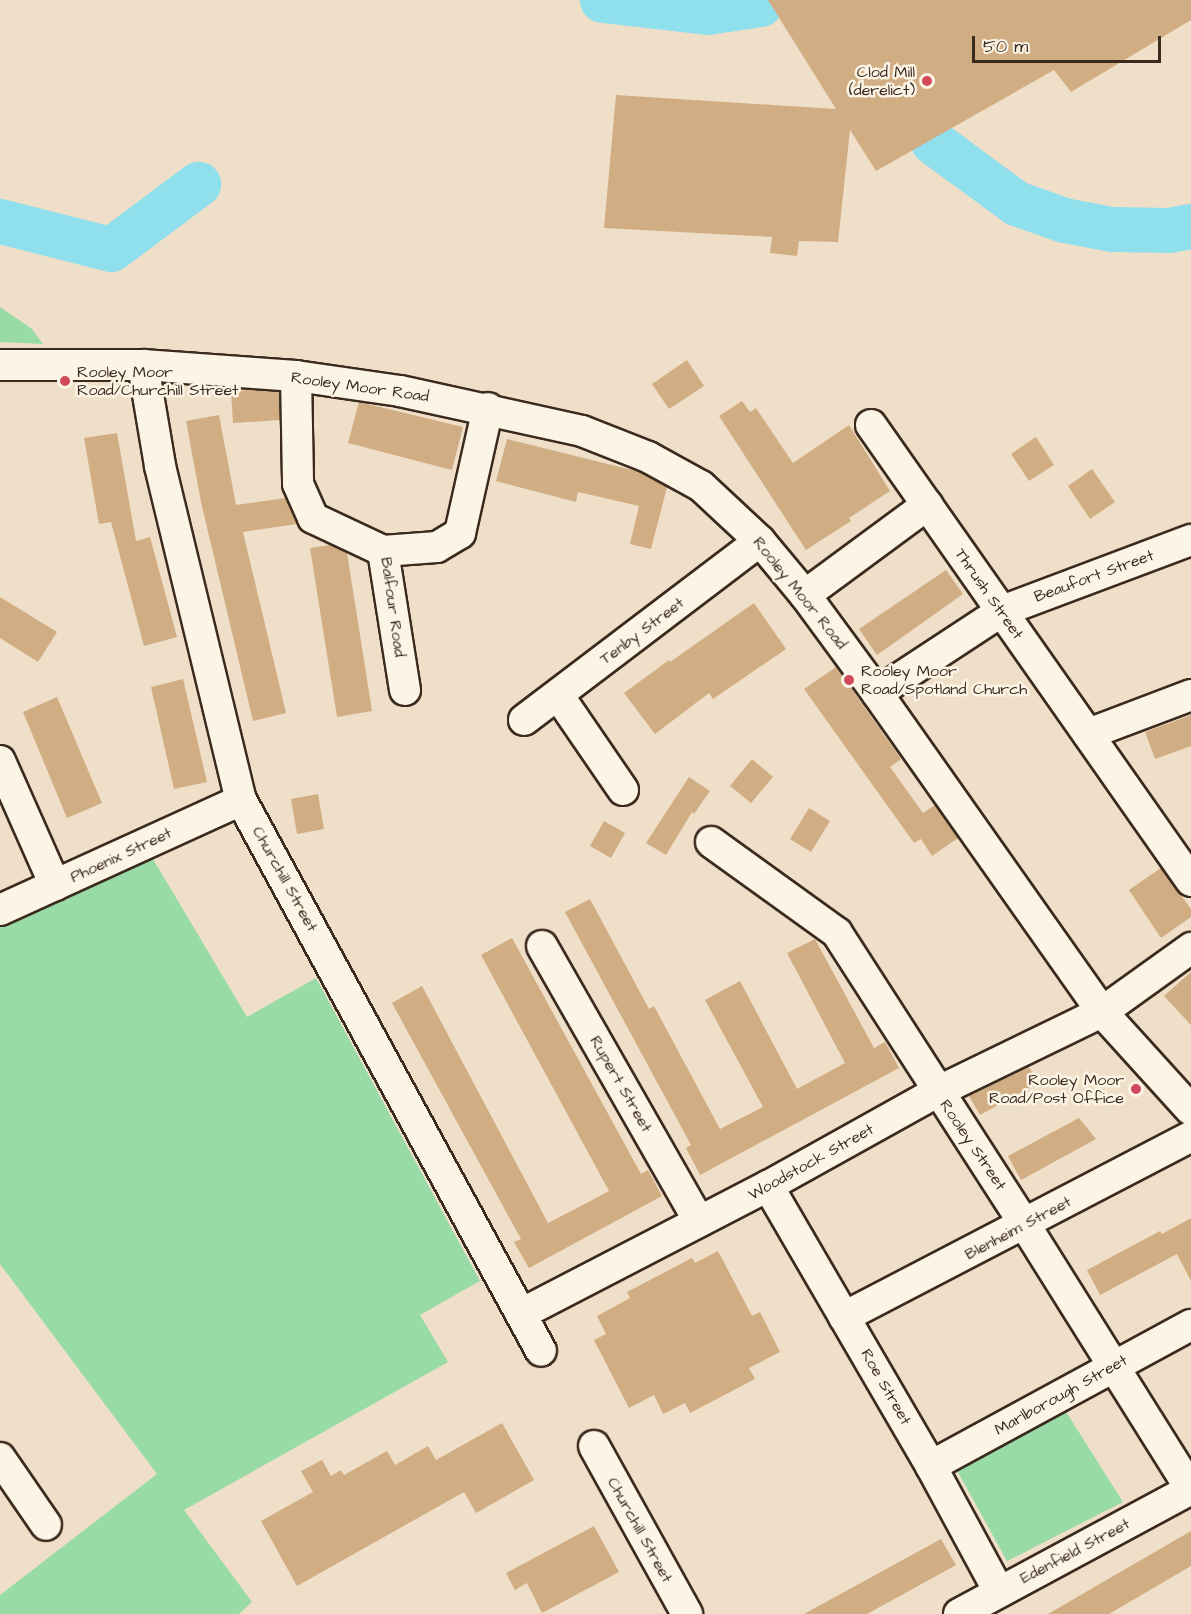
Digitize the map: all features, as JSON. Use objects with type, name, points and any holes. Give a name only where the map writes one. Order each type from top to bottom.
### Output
[{"type":"street","name":"Rooley Moor Road","points":[[0,365],[143,364],[296,376],[400,391],[488,408],[582,431],[648,457],[701,486],[760,541],[805,595],[1102,1012],[1191,1110]]},
{"type":"street","name":"Churchill Street","points":[[143,364],[160,466],[241,800],[541,1351]]},
{"type":"street","points":[[296,376],[298,484],[313,518],[383,551]]},
{"type":"street","name":"Balfour Road","points":[[405,690],[383,551],[437,548],[460,533],[488,408]]},
{"type":"street","name":"Thrush Street","points":[[871,425],[1191,881]]},
{"type":"street","points":[[805,595],[927,505]]},
{"type":"street","name":"Beaufort Street","points":[[877,693],[1002,611],[1191,540]]},
{"type":"street","name":"Tenby Street","points":[[524,720],[760,541]]},
{"type":"street","points":[[558,695],[623,790]]},
{"type":"street","points":[[1088,734],[1191,695]]},
{"type":"street","points":[[0,761],[55,885]]},
{"type":"street","name":"Phoenix Street","points":[[0,910],[241,800]]},
{"type":"street","name":"Rooley Street","points":[[711,842],[837,933],[937,1092],[1025,1225],[1191,1490]]},
{"type":"street","name":"Rupert Street","points":[[543,946],[699,1221]]},
{"type":"street","name":"Woodstock Street","points":[[521,1314],[768,1186],[937,1092],[1102,1012],[1191,948]]},
{"type":"street","name":"Blenheim Street","points":[[844,1317],[1025,1225],[1191,1136]]},
{"type":"street","name":"Roe Street","points":[[768,1186],[932,1466],[999,1592]]},
{"type":"street","name":"Marlborough Street","points":[[932,1466],[1191,1325]]},
{"type":"street","name":"Churchill Street","points":[[594,1446],[687,1614]]},
{"type":"street","points":[[0,1458],[46,1525]]},
{"type":"street","name":"Edenfield Street","points":[[959,1614],[1191,1490]]},
{"type":"green space","points":[[0,307],[32,329],[43,344],[0,342]]},
{"type":"green space","points":[[150,854],[247,1017],[316,978],[480,1281],[420,1315],[448,1362],[184,1510],[252,1602],[239,1614],[0,1614],[0,1595],[157,1474],[0,1264],[0,922]]},
{"type":"green space","points":[[1063,1407],[1123,1502],[1007,1561],[954,1465]]},
{"type":"building","points":[[768,0],[1191,0],[1191,20],[1071,92],[1054,70],[876,171],[850,130],[838,242],[799,241],[797,256],[770,253],[772,237],[604,228],[616,95],[836,109]]},
{"type":"building","points":[[687,360],[704,386],[669,409],[652,384]]},
{"type":"building","points":[[231,391],[279,392],[280,420],[233,423]]},
{"type":"building","points":[[742,401],[750,412],[756,408],[793,463],[849,425],[890,491],[849,518],[851,521],[806,550],[719,416]]},
{"type":"building","points":[[359,402],[463,427],[452,470],[348,443]]},
{"type":"building","points":[[219,415],[236,505],[285,498],[297,524],[243,532],[286,713],[253,721],[201,502],[186,421]]},
{"type":"building","points":[[117,433],[136,541],[150,537],[177,637],[144,646],[111,522],[99,524],[84,438]]},
{"type":"building","points":[[1036,437],[1054,465],[1029,481],[1011,454]]},
{"type":"building","points":[[507,439],[640,472],[667,487],[651,549],[630,544],[639,506],[578,492],[576,502],[496,481]]},
{"type":"building","points":[[1092,469],[1115,502],[1090,519],[1068,486]]},
{"type":"building","points":[[330,545],[347,553],[372,711],[337,717],[310,548]]},
{"type":"building","points":[[946,570],[963,594],[877,655],[859,629]]},
{"type":"building","points":[[0,597],[57,632],[38,662],[0,638]]},
{"type":"building","points":[[754,603],[786,649],[713,699],[709,693],[655,734],[624,693]]},
{"type":"building","points":[[836,667],[901,759],[890,767],[923,813],[935,805],[958,838],[932,856],[921,839],[914,843],[804,689]]},
{"type":"building","points":[[183,679],[207,782],[174,789],[151,687]]},
{"type":"building","points":[[57,697],[102,803],[67,818],[23,712]]},
{"type":"building","points":[[1191,715],[1191,746],[1155,759],[1145,732]]},
{"type":"building","points":[[752,759],[773,777],[751,803],[730,786]]},
{"type":"building","points":[[689,777],[710,791],[694,814],[692,812],[666,855],[646,843]]},
{"type":"building","points":[[318,794],[324,829],[297,834],[291,799]]},
{"type":"building","points":[[809,808],[830,821],[811,852],[790,839]]},
{"type":"building","points":[[604,821],[625,833],[611,858],[590,846]]},
{"type":"building","points":[[1161,868],[1191,909],[1191,917],[1161,938],[1129,890]]},
{"type":"building","points":[[590,899],[649,1009],[654,1006],[720,1129],[763,1107],[705,1000],[740,981],[797,1089],[845,1063],[787,953],[815,939],[874,1048],[885,1042],[899,1068],[700,1175],[686,1148],[691,1145],[565,912]]},
{"type":"building","points":[[512,938],[641,1174],[648,1170],[662,1196],[529,1268],[514,1242],[521,1239],[392,1003],[422,986],[548,1223],[609,1191],[481,955]]},
{"type":"building","points":[[1191,972],[1191,1025],[1164,996]]},
{"type":"building","points":[[1029,1067],[1038,1083],[980,1115],[969,1096]]},
{"type":"building","points":[[1079,1118],[1096,1139],[1021,1180],[1008,1156]]},
{"type":"building","points":[[1191,1218],[1191,1281],[1177,1254],[1100,1295],[1087,1270],[1160,1231],[1162,1234]]},
{"type":"building","points":[[718,1251],[752,1316],[760,1312],[780,1352],[749,1368],[755,1379],[690,1413],[685,1403],[663,1414],[654,1395],[629,1408],[594,1340],[606,1334],[597,1316],[630,1298],[627,1292],[692,1258],[695,1263]]},
{"type":"building","points":[[502,1423],[534,1480],[476,1513],[464,1492],[297,1586],[261,1521],[313,1492],[301,1471],[322,1460],[331,1476],[341,1470],[344,1475],[387,1451],[395,1465],[428,1446],[436,1460]]},
{"type":"building","points":[[594,1526],[619,1572],[542,1613],[527,1583],[515,1590],[506,1573]]},
{"type":"building","points":[[1191,1531],[1191,1566],[1109,1614],[1048,1614]]},
{"type":"building","points":[[941,1539],[956,1565],[867,1614],[804,1614]]},
{"type":"waterway","points":[[602,0],[707,12],[760,4]]},
{"type":"waterway","points":[[933,142],[1016,203],[1064,220],[1112,229],[1168,230],[1191,226]]},
{"type":"waterway","points":[[0,221],[111,249],[198,184]]},
{"type":"place","name":"Clod Mill (derelict)","points":[[927,81]]},
{"type":"place","name":"Rooley Moor Road/Churchill Street","points":[[65,381]]},
{"type":"place","name":"Rooley Moor Road/Spotland Church","points":[[849,680]]},
{"type":"place","name":"Rooley Moor Road/Post Office","points":[[1136,1089]]}]
